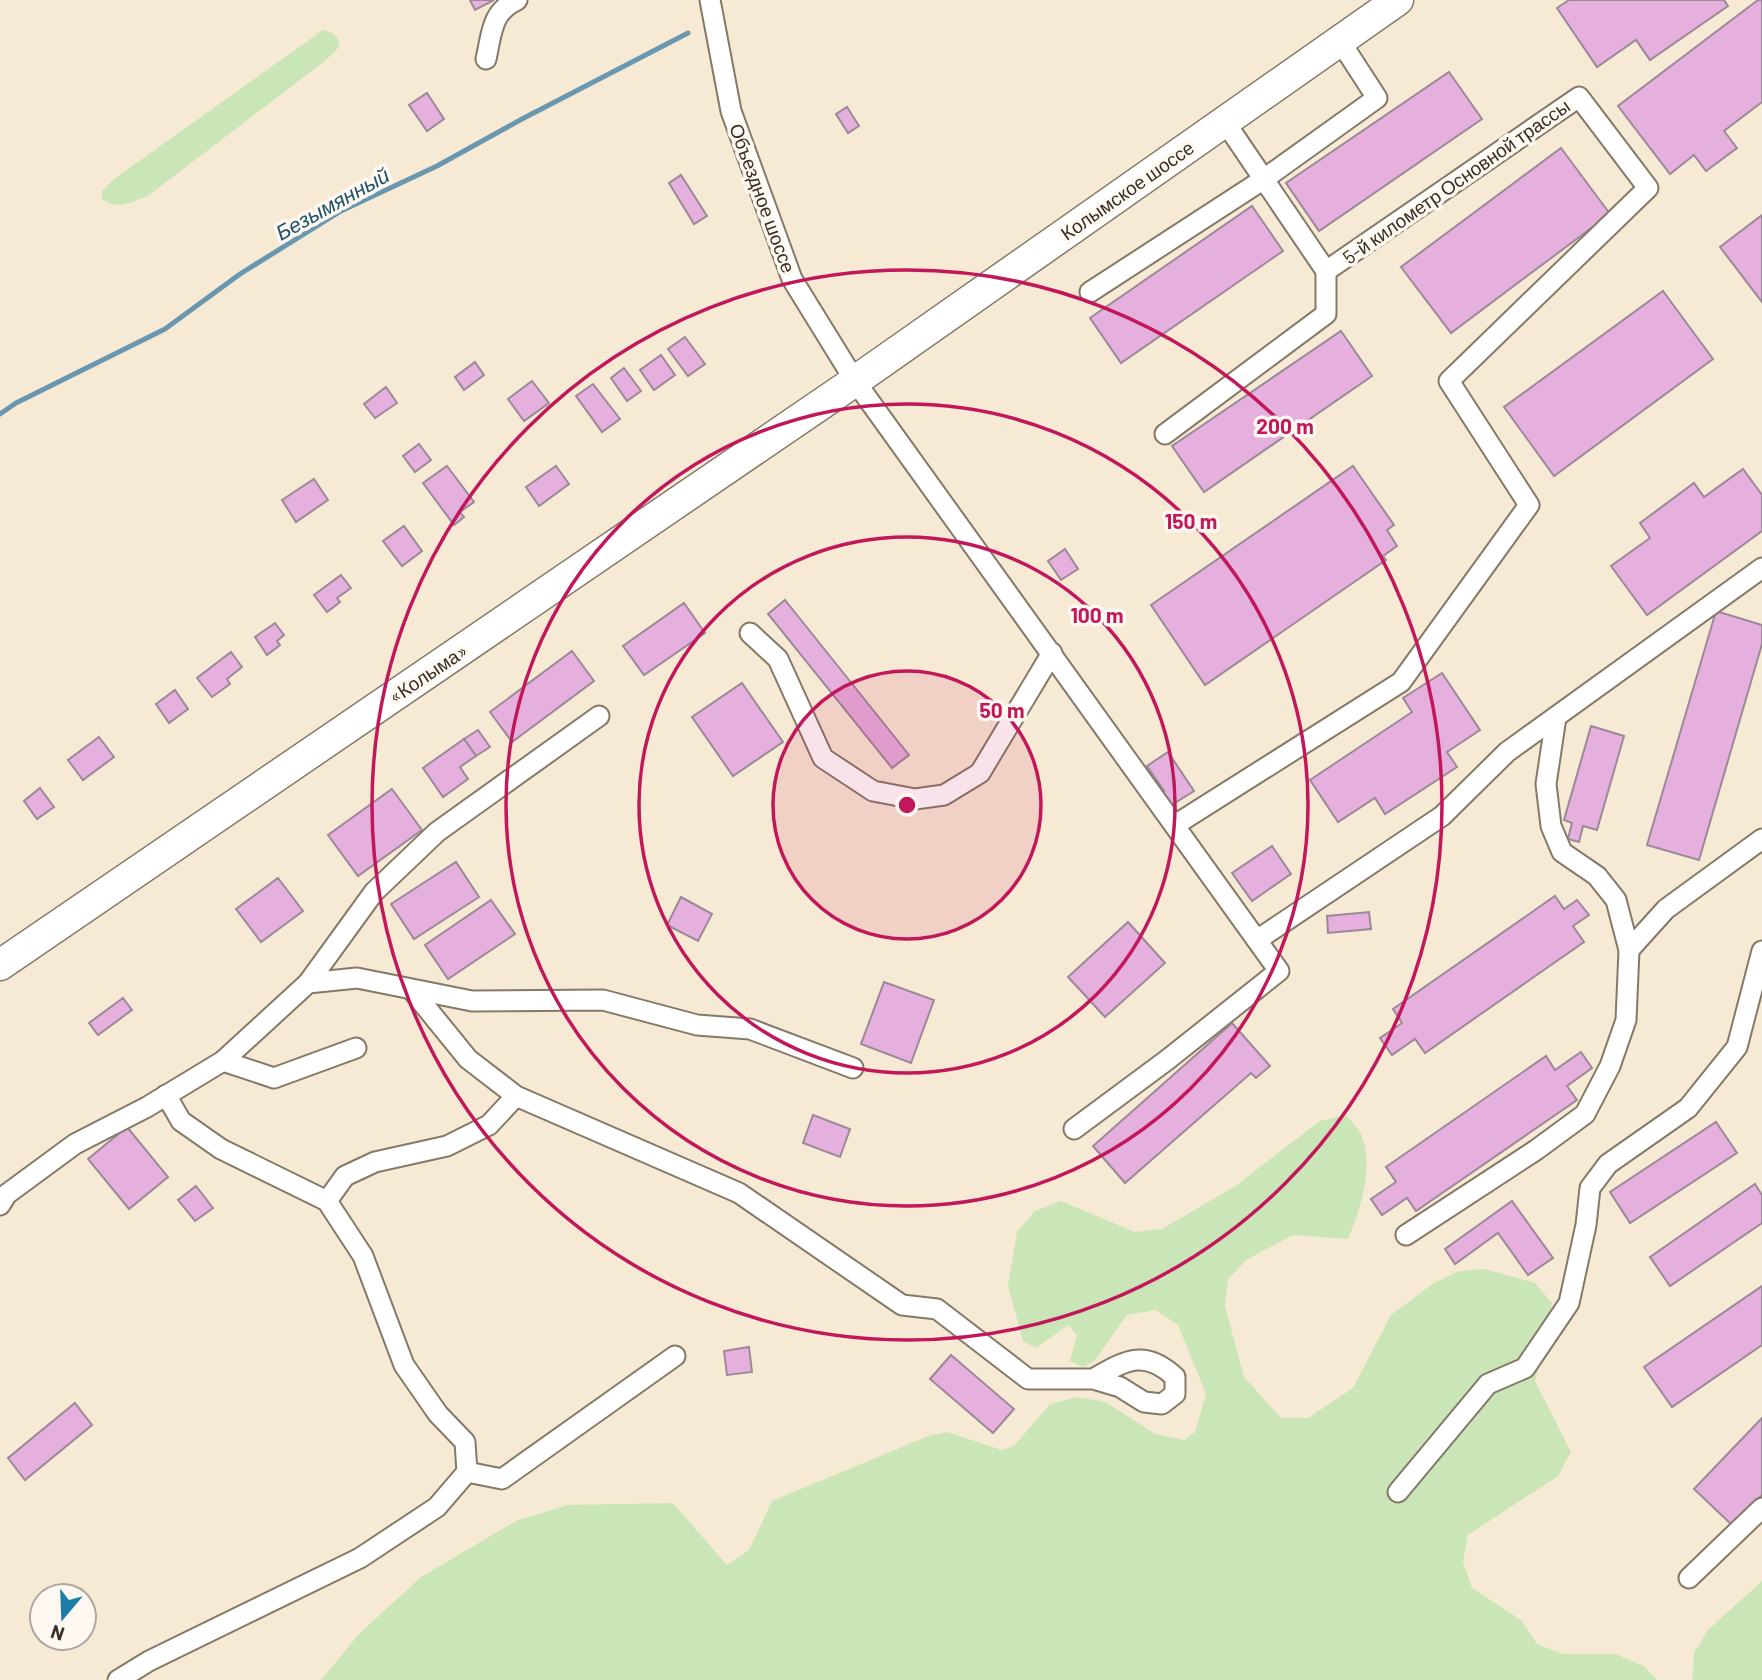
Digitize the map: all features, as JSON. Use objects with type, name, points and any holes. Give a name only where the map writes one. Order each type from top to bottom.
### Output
[{"type":"highway","name":"Колымское шоссе","points":[[855,381],[1398,0]]},
{"type":"highway","name":"«Колыма»","points":[[0,965],[855,381]]},
{"type":"street","points":[[486,59],[493,26],[503,6],[517,0]]},
{"type":"street","name":"Объездное шоссе","points":[[710,0],[731,111],[792,279],[855,381],[1279,971],[1167,1060],[1074,1129]]},
{"type":"street","points":[[1090,292],[1264,179],[1377,99],[1340,41]]},
{"type":"street","name":"5-й километр Основной трассы","points":[[1165,434],[1325,314],[1326,271],[1579,97],[1647,188],[1449,381],[1529,505],[1401,682],[1175,825]]},
{"type":"street","points":[[1225,122],[1326,271]]},
{"type":"street","points":[[1257,940],[1442,816],[1507,752],[1762,568]]},
{"type":"street","points":[[750,633],[778,659],[823,758],[873,791],[915,799],[944,795],[979,773],[1052,653]]},
{"type":"street","points":[[0,1205],[7,1194],[75,1144],[223,1061],[308,982],[374,892],[437,832],[599,716]]},
{"type":"street","points":[[1406,1235],[1536,1150],[1585,1114],[1610,1066],[1626,1020],[1629,950],[1616,900],[1597,876],[1562,852],[1551,826],[1546,784],[1556,717]]},
{"type":"street","points":[[1629,950],[1666,909],[1762,839]]},
{"type":"street","points":[[1398,1492],[1488,1384],[1525,1368],[1569,1303],[1586,1225],[1590,1188],[1608,1164],[1688,1108],[1737,1047],[1762,951]]},
{"type":"street","points":[[308,982],[357,978],[472,1001],[603,1000],[697,1025],[750,1029],[853,1069]]},
{"type":"street","points":[[412,990],[468,1059],[516,1096],[739,1193],[902,1305],[937,1309],[1028,1379],[1093,1379]]},
{"type":"street","points":[[223,1061],[274,1078],[356,1048]]},
{"type":"street","points":[[118,1680],[149,1661],[360,1558],[437,1507],[467,1472],[465,1443],[438,1414],[404,1365],[363,1256],[327,1201],[221,1149],[181,1121],[166,1095]]},
{"type":"street","points":[[327,1201],[345,1175],[375,1162],[447,1146],[488,1125],[516,1096]]},
{"type":"street","points":[[467,1472],[502,1479],[675,1356]]},
{"type":"street","points":[[1689,1578],[1762,1508]]},
{"type":"green space","points":[[323,30],[334,35],[340,46],[326,60],[149,195],[120,205],[102,199],[102,191],[114,179]]},
{"type":"green space","points":[[1346,1115],[1361,1134],[1367,1162],[1361,1202],[1348,1239],[1293,1235],[1246,1260],[1228,1280],[1225,1306],[1244,1377],[1281,1418],[1308,1418],[1353,1388],[1391,1315],[1434,1283],[1459,1271],[1485,1269],[1535,1283],[1552,1303],[1535,1381],[1571,1452],[1558,1476],[1468,1535],[1463,1562],[1472,1588],[1521,1620],[1537,1644],[1563,1654],[1616,1654],[1645,1667],[1657,1680],[321,1680],[359,1634],[421,1577],[516,1521],[568,1505],[673,1503],[727,1565],[749,1550],[772,1501],[931,1435],[947,1432],[1002,1450],[1014,1446],[1050,1404],[1077,1397],[1106,1402],[1155,1434],[1184,1440],[1195,1432],[1206,1394],[1178,1325],[1156,1310],[1127,1315],[1095,1360],[1083,1367],[1070,1361],[1077,1335],[1068,1325],[1036,1348],[1023,1341],[1008,1286],[1017,1232],[1035,1211],[1061,1201],[1135,1232],[1162,1229],[1234,1187],[1320,1121]]},
{"type":"green space","points":[[1762,1581],[1762,1680],[1692,1680],[1694,1653],[1708,1630]]},
{"type":"building","points":[[470,0],[494,0],[475,10]]},
{"type":"building","points":[[1569,0],[1724,0],[1728,6],[1650,60],[1636,40],[1597,67],[1557,8]]},
{"type":"building","points":[[1758,0],[1762,0],[1762,102],[1724,131],[1737,148],[1706,171],[1694,155],[1670,174],[1618,106]]},
{"type":"building","points":[[1449,72],[1482,119],[1319,231],[1286,183]]},
{"type":"building","points":[[427,93],[444,119],[427,131],[409,105]]},
{"type":"building","points":[[847,107],[859,126],[848,133],[836,114]]},
{"type":"building","points":[[1561,148],[1610,214],[1451,333],[1401,267]]},
{"type":"building","points":[[681,175],[707,216],[694,224],[669,183]]},
{"type":"building","points":[[1252,206],[1283,251],[1121,363],[1090,318]]},
{"type":"building","points":[[1762,215],[1762,302],[1720,247]]},
{"type":"building","points":[[1663,291],[1713,359],[1554,476],[1504,407]]},
{"type":"building","points":[[1341,331],[1372,376],[1204,492],[1172,446]]},
{"type":"building","points":[[685,337],[705,364],[688,376],[668,349]]},
{"type":"building","points":[[661,355],[675,375],[654,390],[640,370]]},
{"type":"building","points":[[475,362],[484,375],[464,390],[455,377]]},
{"type":"building","points":[[624,368],[641,391],[627,401],[611,378]]},
{"type":"building","points":[[532,381],[549,403],[524,421],[508,399]]},
{"type":"building","points":[[593,384],[620,419],[602,432],[576,396]]},
{"type":"building","points":[[386,387],[397,403],[375,418],[364,404]]},
{"type":"building","points":[[419,444],[431,460],[415,472],[403,456]]},
{"type":"building","points":[[447,466],[474,502],[460,512],[464,517],[454,525],[423,483]]},
{"type":"building","points":[[556,466],[569,484],[539,506],[526,487]]},
{"type":"building","points":[[1353,466],[1394,525],[1387,530],[1397,546],[1383,556],[1386,560],[1205,685],[1151,605]]},
{"type":"building","points":[[1743,469],[1762,495],[1762,531],[1647,615],[1611,566],[1650,538],[1640,523],[1694,483],[1704,497]]},
{"type":"building","points":[[314,479],[328,500],[296,522],[282,500]]},
{"type":"building","points":[[404,526],[422,551],[402,566],[383,541]]},
{"type":"building","points":[[1065,549],[1078,569],[1061,580],[1048,561]]},
{"type":"building","points":[[341,575],[351,588],[337,598],[340,602],[327,612],[314,595]]},
{"type":"building","points":[[785,600],[909,755],[892,768],[768,614]]},
{"type":"building","points":[[684,603],[705,633],[644,675],[623,646]]},
{"type":"building","points":[[1716,611],[1762,625],[1762,644],[1699,860],[1647,845]]},
{"type":"building","points":[[275,623],[284,635],[277,641],[280,645],[267,655],[255,637]]},
{"type":"building","points":[[572,651],[594,681],[512,742],[490,712]]},
{"type":"building","points":[[231,652],[242,667],[227,679],[230,684],[212,697],[197,678]]},
{"type":"building","points":[[1442,673],[1480,730],[1447,752],[1457,767],[1385,814],[1375,798],[1338,822],[1310,780],[1412,712],[1403,698]]},
{"type":"building","points":[[742,683],[783,742],[733,776],[692,717]]},
{"type":"building","points":[[175,690],[188,709],[169,723],[156,704]]},
{"type":"building","points":[[1591,726],[1624,736],[1597,830],[1583,826],[1579,842],[1568,839],[1572,823],[1564,820]]},
{"type":"building","points":[[478,730],[490,747],[476,756],[464,739]]},
{"type":"building","points":[[99,737],[114,757],[83,780],[68,760]]},
{"type":"building","points":[[464,739],[476,756],[460,767],[468,779],[443,797],[423,768]]},
{"type":"building","points":[[1168,752],[1194,791],[1167,808],[1158,795],[1164,791],[1147,766]]},
{"type":"building","points":[[40,788],[54,807],[37,819],[24,801]]},
{"type":"building","points":[[392,789],[422,830],[358,876],[328,835]]},
{"type":"building","points":[[1272,846],[1291,874],[1252,901],[1232,873]]},
{"type":"building","points":[[456,862],[479,897],[414,939],[391,904]]},
{"type":"building","points":[[278,878],[303,911],[261,942],[236,909]]},
{"type":"building","points":[[1555,896],[1564,909],[1577,900],[1589,915],[1573,926],[1584,942],[1425,1053],[1415,1039],[1392,1055],[1380,1038],[1402,1023],[1393,1009]]},
{"type":"building","points":[[681,897],[712,914],[698,941],[667,925]]},
{"type":"building","points":[[491,900],[515,934],[448,979],[425,945]]},
{"type":"building","points":[[1369,912],[1371,929],[1328,933],[1327,916]]},
{"type":"building","points":[[1128,922],[1165,963],[1105,1017],[1068,977]]},
{"type":"building","points":[[884,982],[934,1000],[911,1063],[861,1044]]},
{"type":"building","points":[[123,998],[132,1010],[98,1035],[89,1023]]},
{"type":"building","points":[[1232,1023],[1270,1066],[1256,1078],[1251,1073],[1125,1183],[1093,1146]]},
{"type":"building","points":[[1581,1052],[1592,1068],[1567,1086],[1577,1100],[1416,1211],[1407,1198],[1382,1215],[1371,1199],[1396,1182],[1386,1167],[1546,1056],[1555,1070]]},
{"type":"building","points":[[813,1115],[850,1129],[840,1157],[803,1143]]},
{"type":"building","points":[[1716,1122],[1737,1153],[1630,1223],[1610,1192]]},
{"type":"building","points":[[127,1127],[168,1177],[129,1209],[88,1159]]},
{"type":"building","points":[[1755,1184],[1762,1195],[1762,1223],[1670,1286],[1650,1257]]},
{"type":"building","points":[[196,1186],[213,1208],[195,1221],[178,1200]]},
{"type":"building","points":[[1512,1201],[1553,1258],[1528,1275],[1498,1233],[1455,1264],[1445,1249]]},
{"type":"building","points":[[1762,1286],[1762,1345],[1672,1407],[1644,1367]]},
{"type":"building","points":[[749,1347],[752,1372],[727,1375],[724,1351]]},
{"type":"building","points":[[951,1355],[1014,1409],[993,1433],[930,1379]]},
{"type":"building","points":[[75,1403],[92,1425],[25,1480],[8,1458]]},
{"type":"building","points":[[1762,1418],[1762,1495],[1733,1526],[1694,1489]]},
{"type":"waterway","name":"Безымянный","points":[[0,414],[16,403],[165,329],[240,274],[341,211],[437,166],[688,33]]}]
